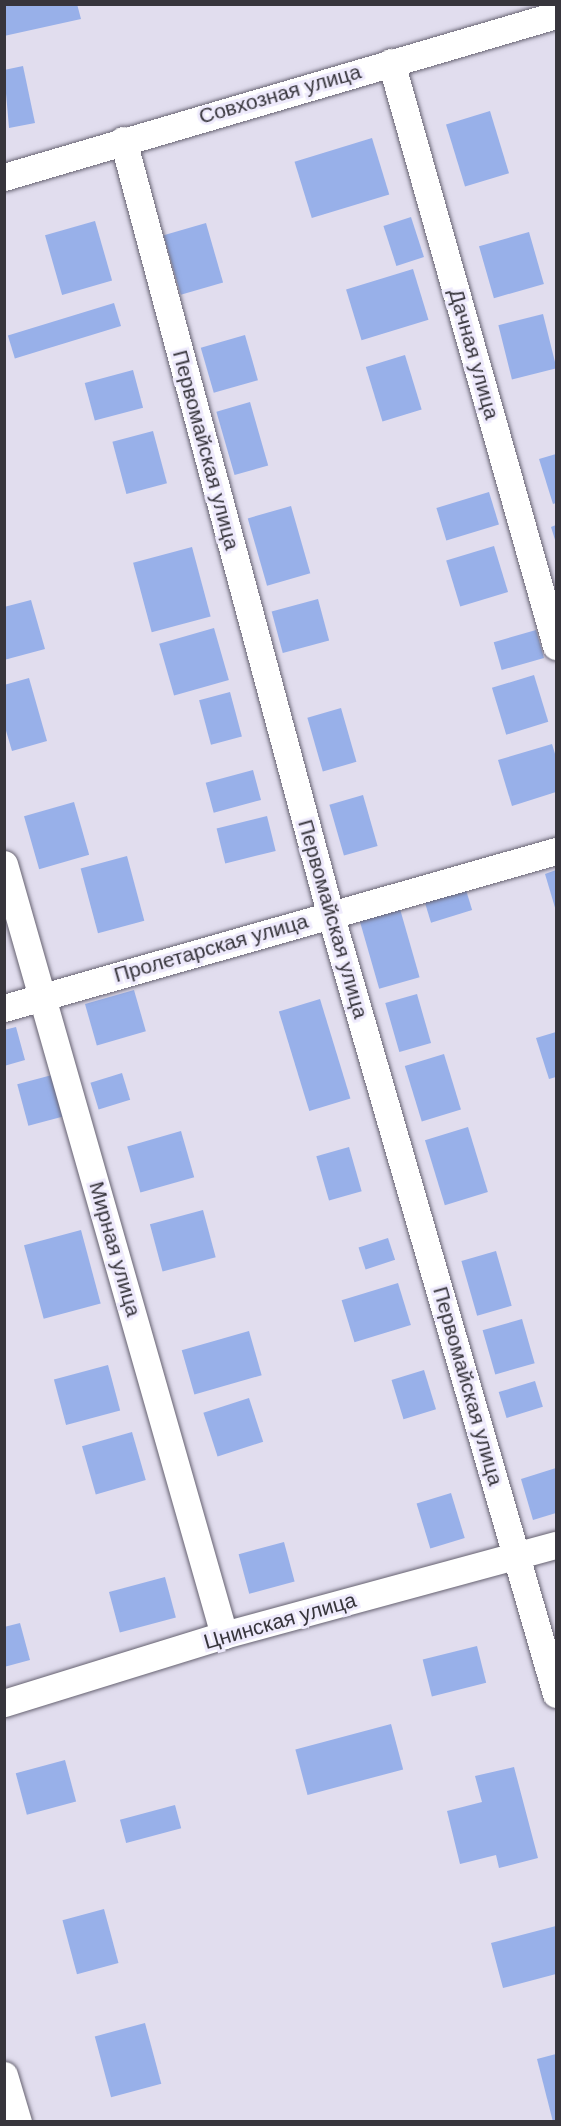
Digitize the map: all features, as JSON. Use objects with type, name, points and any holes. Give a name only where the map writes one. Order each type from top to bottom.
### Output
[{"type":"street","name":"Совхозная улица","points":[[4,177],[123,140],[556,15]]},
{"type":"street","name":"Дачная улица","points":[[391,62],[556,646]]},
{"type":"street","name":"Первомайская улица","points":[[123,140],[330,913],[556,1694]]},
{"type":"street","name":"Пролетарская улица","points":[[4,1008],[330,913],[556,851]]},
{"type":"street","name":"Мирная улица","points":[[4,864],[44,997],[224,1635]]},
{"type":"street","name":"Цнинская улица","points":[[4,1703],[224,1635],[556,1545]]},
{"type":"street","points":[[4,2075],[18,2121]]},
{"type":"building","points":[[4,4],[77,4],[81,19],[4,36]]},
{"type":"building","points":[[23,66],[35,123],[9,128],[4,70]]},
{"type":"building","points":[[490,111],[509,173],[465,187],[446,124]]},
{"type":"building","points":[[372,138],[389,194],[312,218],[295,162]]},
{"type":"building","points":[[411,217],[424,257],[396,266],[383,226]]},
{"type":"building","points":[[95,221],[112,281],[62,295],[45,235]]},
{"type":"building","points":[[206,223],[223,283],[181,295],[164,235]]},
{"type":"building","points":[[529,232],[544,284],[494,298],[479,246]]},
{"type":"building","points":[[413,269],[428,320],[362,340],[346,289]]},
{"type":"building","points":[[114,303],[121,326],[15,358],[8,335]]},
{"type":"building","points":[[543,314],[556,368],[512,379],[498,325]]},
{"type":"building","points":[[245,335],[258,380],[214,393],[201,348]]},
{"type":"building","points":[[405,355],[422,410],[382,421],[366,367]]},
{"type":"building","points":[[133,370],[143,408],[95,421],[85,383]]},
{"type":"building","points":[[250,402],[268,465],[235,475],[216,412]]},
{"type":"building","points":[[153,431],[167,483],[126,494],[112,442]]},
{"type":"building","points":[[556,454],[556,503],[553,504],[539,459]]},
{"type":"building","points":[[489,492],[499,525],[446,541],[436,508]]},
{"type":"building","points":[[291,506],[310,573],[267,586],[248,518]]},
{"type":"building","points":[[556,525],[556,543],[551,527]]},
{"type":"building","points":[[494,546],[508,592],[460,607],[446,561]]},
{"type":"building","points":[[192,547],[211,617],[152,632],[133,563]]},
{"type":"building","points":[[318,599],[329,641],[283,653],[272,611]]},
{"type":"building","points":[[31,600],[45,649],[4,660],[4,607]]},
{"type":"building","points":[[214,628],[229,680],[174,696],[159,644]]},
{"type":"building","points":[[536,630],[544,658],[502,670],[494,642]]},
{"type":"building","points":[[534,675],[548,722],[506,735],[492,688]]},
{"type":"building","points":[[29,678],[47,741],[12,751],[4,724],[4,685]]},
{"type":"building","points":[[230,692],[242,736],[211,745],[199,700]]},
{"type":"building","points":[[341,708],[356,762],[323,771],[307,718]]},
{"type":"building","points":[[552,744],[556,757],[556,792],[512,806],[498,760]]},
{"type":"building","points":[[253,770],[261,800],[214,813],[206,783]]},
{"type":"building","points":[[363,795],[378,846],[344,856],[329,805]]},
{"type":"building","points":[[74,802],[89,855],[39,869],[24,816]]},
{"type":"building","points":[[267,816],[276,851],[225,864],[217,829]]},
{"type":"building","points":[[127,856],[144,921],[98,933],[81,868]]},
{"type":"building","points":[[556,870],[556,911],[545,874]]},
{"type":"building","points":[[466,890],[472,910],[431,923],[425,903]]},
{"type":"building","points":[[400,909],[420,977],[379,989],[360,921]]},
{"type":"building","points":[[134,990],[146,1031],[97,1045],[85,1004]]},
{"type":"building","points":[[417,994],[431,1043],[399,1052],[385,1003]]},
{"type":"building","points":[[320,999],[350,1098],[309,1111],[279,1012]]},
{"type":"building","points":[[16,1027],[25,1060],[4,1066],[4,1030]]},
{"type":"building","points":[[556,1032],[556,1077],[549,1079],[536,1038]]},
{"type":"building","points":[[444,1054],[461,1109],[422,1121],[405,1066]]},
{"type":"building","points":[[122,1073],[130,1100],[99,1109],[90,1083]]},
{"type":"building","points":[[52,1075],[63,1117],[28,1126],[17,1084]]},
{"type":"building","points":[[468,1127],[488,1192],[445,1205],[425,1140]]},
{"type":"building","points":[[181,1131],[194,1177],[140,1193],[127,1146]]},
{"type":"building","points":[[349,1147],[362,1191],[329,1201],[316,1156]]},
{"type":"building","points":[[203,1210],[216,1257],[163,1272],[150,1224]]},
{"type":"building","points":[[81,1230],[101,1303],[44,1319],[24,1245]]},
{"type":"building","points":[[388,1238],[395,1260],[366,1269],[359,1248]]},
{"type":"building","points":[[496,1251],[512,1306],[477,1316],[461,1261]]},
{"type":"building","points":[[398,1283],[411,1325],[354,1342],[342,1300]]},
{"type":"building","points":[[522,1319],[535,1363],[495,1375],[483,1330]]},
{"type":"building","points":[[249,1331],[262,1375],[194,1395],[182,1350]]},
{"type":"building","points":[[108,1365],[120,1410],[66,1425],[54,1379]]},
{"type":"building","points":[[424,1370],[436,1409],[403,1419],[391,1380]]},
{"type":"building","points":[[535,1381],[543,1407],[507,1418],[499,1392]]},
{"type":"building","points":[[249,1398],[263,1442],[218,1457],[203,1413]]},
{"type":"building","points":[[132,1432],[146,1480],[96,1494],[82,1446]]},
{"type":"building","points":[[556,1468],[556,1513],[533,1520],[521,1479]]},
{"type":"building","points":[[451,1493],[465,1538],[430,1548],[417,1504]]},
{"type":"building","points":[[284,1542],[295,1582],[249,1594],[239,1554]]},
{"type":"building","points":[[165,1577],[176,1618],[120,1633],[109,1592]]},
{"type":"building","points":[[20,1623],[30,1660],[4,1667],[4,1627]]},
{"type":"building","points":[[477,1646],[486,1683],[432,1696],[423,1660]]},
{"type":"building","points":[[391,1724],[403,1769],[308,1795],[295,1750]]},
{"type":"building","points":[[65,1760],[76,1802],[27,1815],[16,1773]]},
{"type":"building","points":[[514,1767],[538,1858],[499,1868],[496,1855],[460,1864],[447,1811],[482,1802],[475,1776]]},
{"type":"building","points":[[175,1805],[181,1828],[126,1843],[120,1820]]},
{"type":"building","points":[[104,1909],[118,1963],[77,1974],[62,1920]]},
{"type":"building","points":[[556,1926],[556,1974],[503,1988],[491,1943]]},
{"type":"building","points":[[145,2023],[161,2084],[111,2097],[95,2036]]},
{"type":"building","points":[[556,2054],[556,2122],[553,2122],[537,2059]]}]
